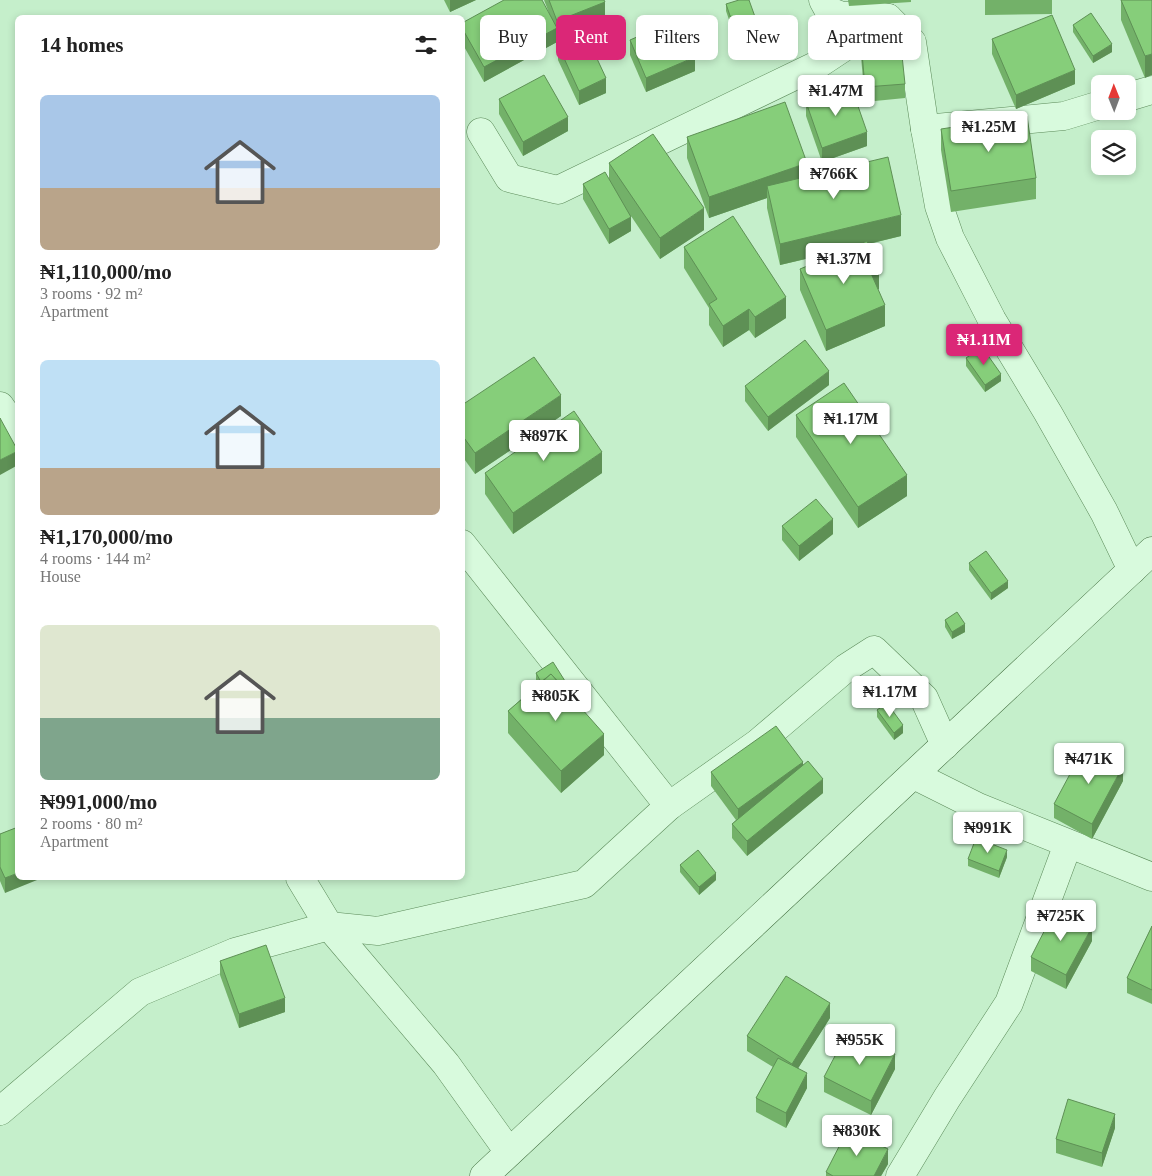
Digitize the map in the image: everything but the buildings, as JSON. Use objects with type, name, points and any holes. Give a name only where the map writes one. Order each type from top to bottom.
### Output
[{"type":"street","points":[[823,0],[829,11],[839,15]]},
{"type":"street","points":[[481,132],[509,178],[558,190],[823,60]]},
{"type":"street","points":[[915,60],[939,206],[950,238],[992,320],[1048,413],[1104,512],[1132,570]]},
{"type":"street","points":[[1136,95],[1152,90]]},
{"type":"street","points":[[925,129],[1064,116],[1091,108]]},
{"type":"street","points":[[0,406],[15,428]]},
{"type":"street","points":[[465,548],[669,806]]},
{"type":"street","points":[[484,1176],[1152,551]]},
{"type":"street","points":[[0,1111],[140,992],[235,952],[329,926],[378,931],[584,884],[669,806],[758,743],[846,668],[874,650],[924,698],[945,745]]},
{"type":"street","points":[[914,775],[978,807],[1152,877]]},
{"type":"street","points":[[900,1176],[947,1098],[1009,1003],[1068,844]]},
{"type":"street","points":[[301,880],[329,926],[446,1064],[509,1152]]}]
